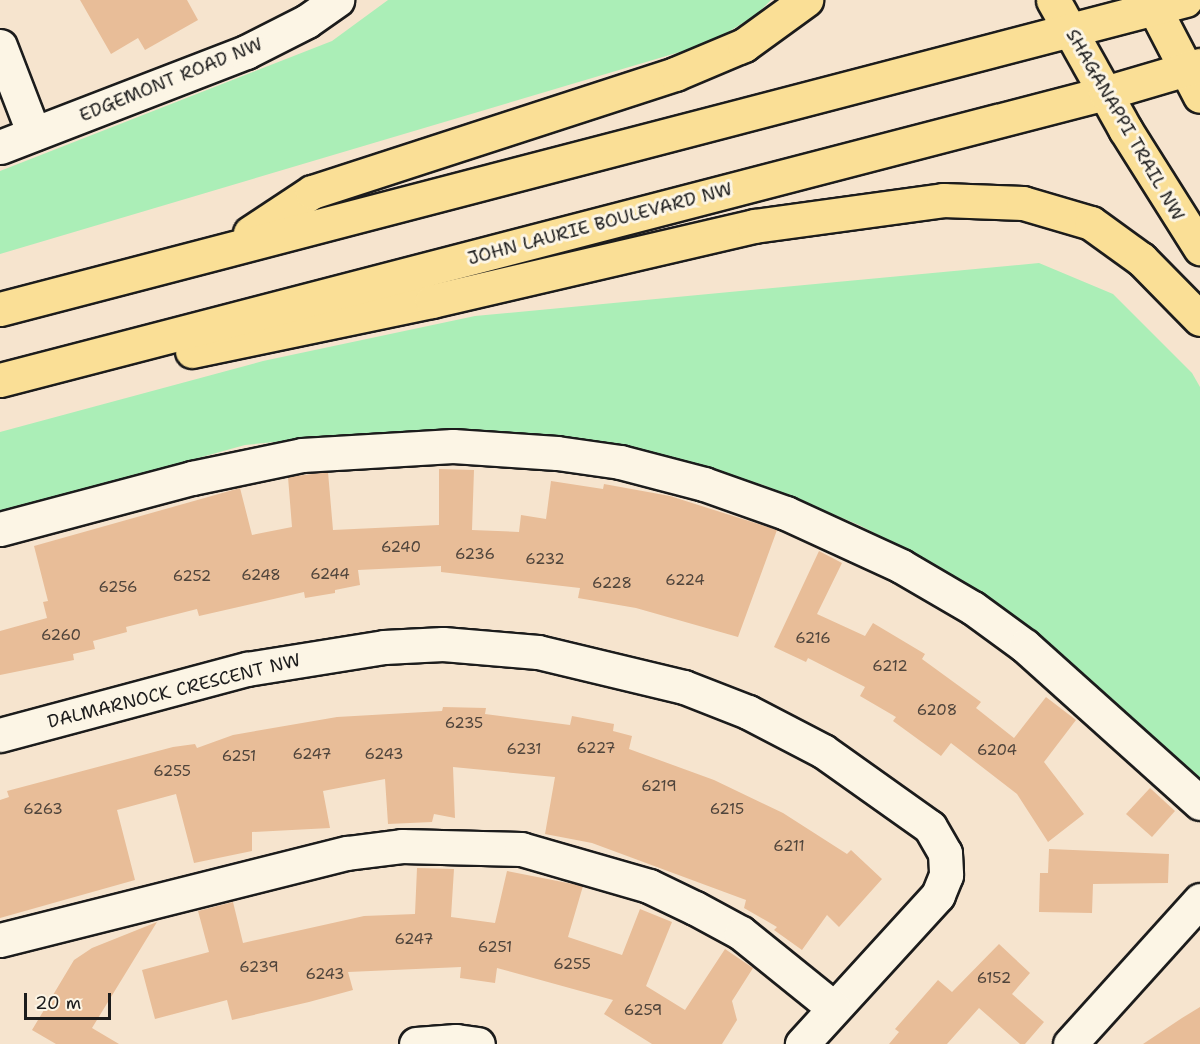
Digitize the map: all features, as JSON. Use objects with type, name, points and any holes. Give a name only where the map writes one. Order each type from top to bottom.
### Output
[{"type":"main road","points":[[227,248],[312,192],[675,74],[744,45],[806,0]]},
{"type":"main road","name":"SHAGANAPPI TRAIL NW","points":[[1053,0],[1105,93],[1200,248]]},
{"type":"main road","points":[[0,309],[227,248],[1070,32],[1163,3],[1195,77]]},
{"type":"main road","name":"JOHN LAURIE BOULEVARD NW","points":[[0,380],[1105,93],[1195,77]]},
{"type":"main road","points":[[45,368],[118,366],[432,302],[754,226],[943,200],[1015,202],[1091,223],[1141,259],[1200,319]]},
{"type":"street","name":"EDGEMONT ROAD NW","points":[[0,147],[246,52],[307,21],[337,0]]},
{"type":"street","points":[[0,46],[34,134]]},
{"type":"street","points":[[0,529],[192,478],[302,455],[453,446],[557,453],[620,462],[704,484],[786,513],[901,566],[942,590],[1026,646],[1200,803]]},
{"type":"street","name":"DALMARNOCK CRESCENT NW","points":[[0,735],[247,669],[384,647],[443,644],[538,652],[684,687],[748,712],[823,751],[930,827],[942,847],[946,868],[938,895],[802,1044]]},
{"type":"street","points":[[0,940],[347,853],[402,846],[521,849],[649,886],[694,908],[741,933],[834,1008]]},
{"type":"street","points":[[1070,1044],[1200,900]]},
{"type":"street","points":[[416,1044],[456,1041],[478,1044]]},
{"type":"green space","points":[[388,0],[771,0],[756,15],[710,43],[0,254],[0,171],[332,41]]},
{"type":"green space","points":[[1039,263],[1113,294],[1192,373],[1200,387],[1200,779],[1000,606],[930,562],[859,525],[763,485],[674,460],[325,437],[245,445],[0,513],[0,432],[263,361],[475,316]]},
{"type":"building","points":[[80,0],[187,0],[198,20],[145,50],[138,38],[111,54]]},
{"type":"building","points":[[439,469],[474,470],[472,530],[519,532],[521,515],[546,519],[551,481],[603,489],[604,484],[670,496],[777,530],[738,637],[636,608],[578,598],[580,588],[441,572],[441,566],[358,570],[360,585],[335,590],[335,593],[305,598],[304,592],[199,616],[197,609],[126,627],[127,632],[93,641],[95,649],[73,654],[74,660],[0,675],[0,631],[47,618],[43,602],[48,601],[34,546],[240,488],[252,535],[292,527],[288,477],[328,472],[333,530],[439,525]]},
{"type":"building","points":[[819,551],[842,563],[817,614],[865,636],[873,623],[925,654],[922,659],[981,702],[976,708],[1014,738],[1046,697],[1076,720],[1044,762],[1084,814],[1048,842],[1017,794],[951,743],[941,756],[893,721],[896,717],[860,696],[865,687],[808,658],[806,662],[774,647]]},
{"type":"building","points":[[443,707],[486,708],[485,714],[570,725],[572,716],[614,724],[613,731],[632,736],[629,749],[714,780],[783,813],[847,854],[851,850],[882,879],[839,927],[827,915],[802,950],[774,930],[777,927],[744,908],[746,900],[592,843],[545,834],[555,777],[453,767],[455,818],[434,814],[432,822],[388,824],[385,779],[323,791],[330,828],[252,832],[252,851],[194,863],[176,794],[117,810],[135,880],[0,918],[0,800],[9,797],[7,791],[173,747],[195,744],[197,748],[233,735],[337,717],[442,711]]},
{"type":"building","points":[[1150,788],[1175,811],[1152,837],[1126,814]]},
{"type":"building","points":[[1049,849],[1169,854],[1168,883],[1093,884],[1092,913],[1039,912],[1040,873],[1048,873]]},
{"type":"building","points":[[417,868],[454,869],[451,917],[495,923],[507,871],[583,886],[568,937],[622,955],[640,909],[672,922],[646,986],[685,1010],[725,949],[753,968],[732,1001],[737,1020],[722,1044],[652,1044],[604,1014],[613,1000],[497,968],[495,983],[460,978],[461,967],[348,972],[353,990],[309,1002],[232,1020],[227,1000],[155,1019],[142,970],[209,952],[198,911],[233,902],[243,943],[364,916],[415,914]]},
{"type":"building","points":[[157,922],[92,1028],[119,1044],[56,1044],[32,1030],[74,960],[92,948]]},
{"type":"building","points":[[999,944],[1030,973],[1012,994],[1044,1022],[1025,1044],[1020,1044],[979,1008],[947,1044],[889,1044],[899,1032],[895,1029],[938,980],[952,992]]},
{"type":"building","points":[[1200,1007],[1200,1044],[1143,1044],[1182,1018]]}]
